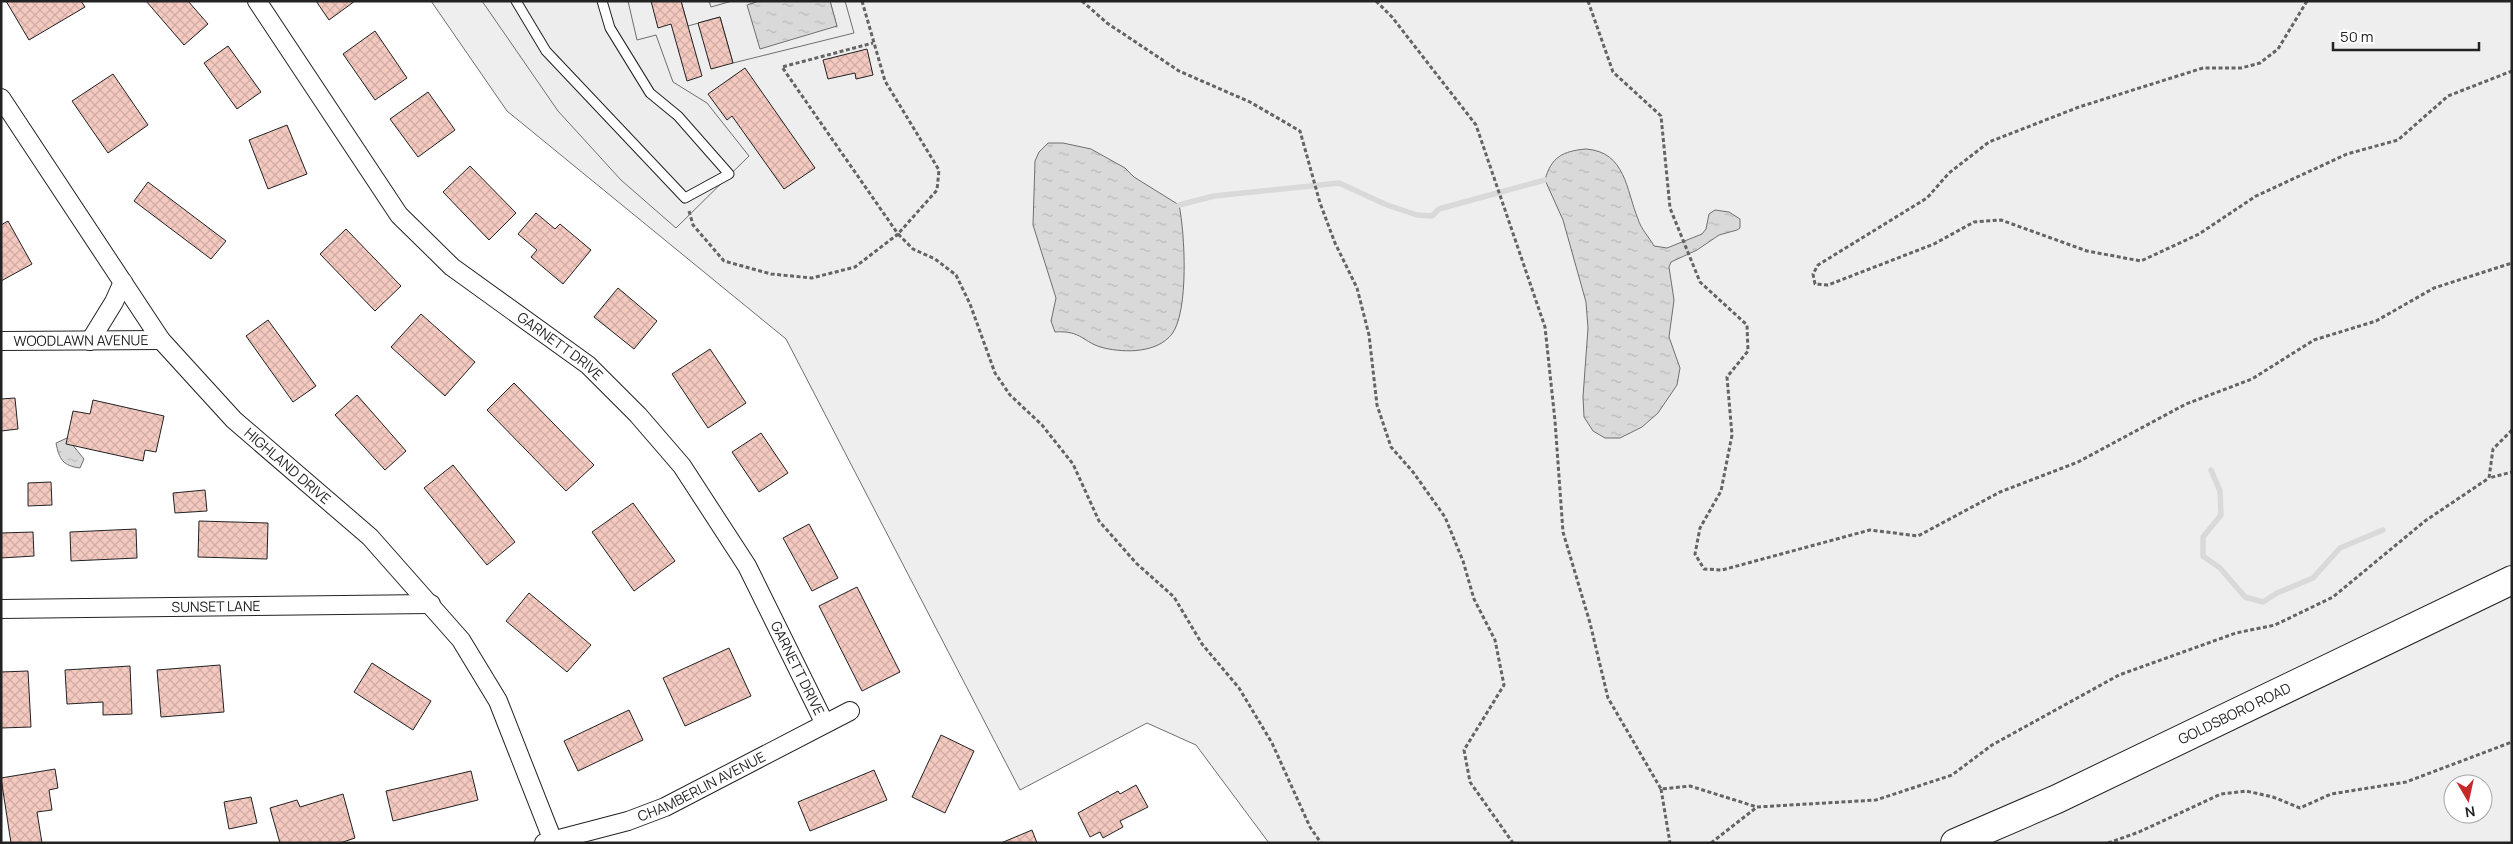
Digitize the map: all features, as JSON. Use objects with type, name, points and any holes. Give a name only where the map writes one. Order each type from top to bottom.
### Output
[{"type":"main road","name":"GOLDSBORO ROAD","points":[[1955,843],[2056,799],[2512,580]]},
{"type":"street","name":"GARNETT DRIVE","points":[[257,1],[399,216],[452,267],[588,365],[638,415],[682,466],[746,566],[824,722]]},
{"type":"street","name":"HIGHLAND DRIVE","points":[[1,98],[161,340],[234,420],[370,537],[432,604],[461,640],[498,701],[549,842]]},
{"type":"street","points":[[90,341],[114,302],[123,282]]},
{"type":"street","name":"WOODLAWN AVENUE","points":[[1,341],[161,340]]},
{"type":"street","name":"SUNSET LANE","points":[[1,609],[432,604]]},
{"type":"street","name":"CHAMBERLIN AVENUE","points":[[549,842],[628,821],[665,807],[824,722],[850,711]]},
{"type":"lane","points":[[516,1],[546,50],[685,198],[729,174],[678,116],[650,93],[610,28],[602,1]]},
{"type":"path","points":[[685,198],[692,225],[724,261],[772,274],[812,278],[855,267],[898,234],[937,190],[939,170],[885,81],[862,1]]},
{"type":"path","points":[[1082,1],[1107,23],[1180,71],[1250,102],[1300,131],[1319,198],[1335,243],[1357,288],[1369,335],[1377,405],[1391,447],[1413,472],[1445,517],[1463,561],[1474,599],[1495,640],[1504,685],[1464,750],[1470,782],[1513,843]]},
{"type":"path","points":[[1376,1],[1392,17],[1476,125],[1515,234],[1545,327],[1556,430],[1563,532],[1590,623],[1608,698],[1661,789],[1670,843]]},
{"type":"path","points":[[1588,1],[1614,72],[1661,116],[1670,208],[1700,282],[1747,326],[1748,351],[1727,376],[1732,435],[1721,491],[1700,528],[1695,554],[1704,569],[1722,570],[1870,530],[1918,536],[2000,492],[2078,462],[2186,404],[2252,379],[2314,340],[2376,322],[2434,288],[2512,263]]},
{"type":"path","points":[[2307,1],[2278,49],[2260,63],[2241,68],[2203,68],[2079,108],[1989,142],[1949,173],[1926,198],[1818,265],[1813,274],[1815,284],[1828,285],[1934,244],[1974,222],[2001,220],[2087,251],[2141,261],[2199,234],[2264,192],[2347,154],[2398,140],[2448,96],[2512,71]]},
{"type":"path","points":[[873,44],[782,67],[898,234],[913,248],[935,259],[956,275],[970,304],[995,373],[1010,395],[1042,425],[1073,464],[1099,521],[1136,563],[1174,597],[1202,644],[1239,688],[1272,744],[1310,827],[1321,843]]},
{"type":"path","points":[[2489,478],[2493,450],[2512,430]]},
{"type":"path","points":[[1661,789],[1690,786],[1757,807],[1876,800],[1952,775],[1992,745],[2119,675],[2236,634],[2275,625],[2333,597],[2425,522],[2489,478],[2512,472]]},
{"type":"path","points":[[2108,843],[2139,832],[2221,794],[2246,791],[2273,796],[2300,808],[2331,794],[2406,782],[2512,742]]},
{"type":"path","points":[[1711,843],[1757,807]]},
{"type":"shaded area","points":[[431,1],[2512,1],[2512,843],[1269,843],[1196,745],[1147,723],[1020,790],[786,339],[507,111]]},
{"type":"shaded area","points":[[482,1],[628,1],[637,40],[656,35],[673,82],[707,103],[749,156],[676,228],[621,180],[558,111]]},
{"type":"shaded area","points":[[681,1],[709,1],[711,7],[732,1],[759,1],[748,5],[837,27],[830,1],[845,1],[854,33],[733,63],[720,17],[688,26]]},
{"type":"water","points":[[759,1],[830,1],[837,26],[760,49],[747,5]]},
{"type":"water","points":[[1048,143],[1063,143],[1091,149],[1125,168],[1134,177],[1179,205],[1184,252],[1181,308],[1172,334],[1158,345],[1141,350],[1113,350],[1097,346],[1071,333],[1055,332],[1051,321],[1056,298],[1033,225],[1035,161],[1039,152]]},
{"type":"water","points":[[1586,149],[1609,157],[1617,165],[1627,185],[1639,223],[1654,246],[1667,248],[1702,234],[1706,229],[1709,214],[1715,210],[1729,212],[1740,219],[1740,228],[1737,230],[1719,235],[1697,250],[1671,262],[1669,267],[1674,300],[1669,337],[1680,368],[1677,385],[1658,413],[1642,427],[1620,438],[1605,438],[1593,431],[1584,417],[1583,397],[1588,328],[1586,302],[1563,220],[1545,180],[1551,166],[1559,157],[1571,151]]},
{"type":"water","points":[[67,438],[84,459],[80,468],[70,466],[60,457],[56,443]]},
{"type":"building","points":[[6,1],[81,1],[85,7],[29,40]]},
{"type":"building","points":[[146,1],[188,1],[208,24],[184,45]]},
{"type":"building","points":[[316,1],[355,1],[329,20]]},
{"type":"building","points":[[651,1],[681,1],[702,76],[687,81],[671,24],[658,28]]},
{"type":"building","points":[[720,17],[733,63],[711,69],[698,23]]},
{"type":"building","points":[[375,31],[407,78],[375,100],[343,54]]},
{"type":"building","points":[[228,46],[261,92],[237,109],[204,63]]},
{"type":"building","points":[[867,49],[873,75],[856,79],[855,73],[828,79],[823,60]]},
{"type":"building","points":[[745,68],[815,168],[784,189],[732,116],[727,120],[708,94]]},
{"type":"building","points":[[113,74],[148,125],[108,153],[72,101]]},
{"type":"building","points":[[428,92],[455,130],[418,157],[390,119]]},
{"type":"building","points":[[287,125],[307,174],[268,189],[249,140]]},
{"type":"building","points":[[470,166],[516,213],[489,240],[443,192]]},
{"type":"building","points":[[148,182],[226,241],[211,259],[134,201]]},
{"type":"building","points":[[536,213],[555,229],[560,224],[591,250],[563,284],[531,257],[537,250],[518,234]]},
{"type":"building","points":[[8,221],[32,264],[1,281],[1,225]]},
{"type":"building","points":[[346,229],[401,286],[375,311],[320,254]]},
{"type":"building","points":[[618,288],[657,321],[634,349],[594,317]]},
{"type":"building","points":[[421,314],[475,362],[445,396],[391,347]]},
{"type":"building","points":[[268,320],[316,386],[293,402],[246,336]]},
{"type":"building","points":[[710,349],[746,403],[708,428],[672,374]]},
{"type":"building","points":[[514,383],[594,465],[566,491],[487,410]]},
{"type":"building","points":[[357,395],[406,451],[385,470],[335,415]]},
{"type":"building","points":[[15,398],[18,429],[1,431],[1,399]]},
{"type":"building","points":[[93,400],[164,416],[156,452],[145,450],[143,461],[66,444],[73,411],[90,414]]},
{"type":"building","points":[[761,433],[788,473],[759,492],[732,452]]},
{"type":"building","points":[[453,465],[515,542],[487,565],[424,488]]},
{"type":"building","points":[[51,482],[52,505],[28,506],[28,483]]},
{"type":"building","points":[[205,490],[207,511],[175,513],[173,493]]},
{"type":"building","points":[[633,503],[675,561],[634,591],[592,532]]},
{"type":"building","points":[[199,521],[268,523],[267,559],[198,557]]},
{"type":"building","points":[[809,524],[838,578],[812,591],[783,538]]},
{"type":"building","points":[[136,529],[137,558],[71,561],[70,532]]},
{"type":"building","points":[[33,532],[34,556],[1,558],[1,533]]},
{"type":"building","points":[[857,587],[900,672],[862,691],[819,606]]},
{"type":"building","points":[[529,593],[591,645],[567,672],[506,621]]},
{"type":"building","points":[[729,648],[751,696],[685,726],[663,678]]},
{"type":"building","points":[[372,663],[431,701],[413,730],[354,692]]},
{"type":"building","points":[[220,665],[224,712],[161,717],[157,670]]},
{"type":"building","points":[[130,666],[132,714],[103,715],[103,702],[67,704],[65,670]]},
{"type":"building","points":[[28,671],[31,727],[1,728],[1,672]]},
{"type":"building","points":[[629,710],[643,740],[578,771],[564,741]]},
{"type":"building","points":[[941,735],[974,751],[945,813],[912,797]]},
{"type":"building","points":[[55,769],[58,788],[49,790],[52,810],[37,812],[42,843],[11,843],[1,778]]},
{"type":"building","points":[[874,770],[887,800],[810,831],[798,802]]},
{"type":"building","points":[[471,771],[478,800],[393,821],[386,791]]},
{"type":"building","points":[[1136,785],[1148,807],[1120,821],[1123,827],[1103,838],[1100,832],[1090,837],[1078,813],[1118,791],[1120,794]]},
{"type":"building","points":[[343,794],[355,838],[340,843],[280,843],[270,808],[297,800],[300,807]]},
{"type":"building","points":[[251,797],[257,823],[229,829],[224,802]]},
{"type":"building","points":[[1032,830],[1037,843],[1001,843]]},
{"type":"waterway","points":[[1179,205],[1214,196],[1339,183],[1387,205],[1417,215],[1432,216],[1439,209],[1545,180]]},
{"type":"waterway","points":[[2211,470],[2220,491],[2221,515],[2203,537],[2203,556],[2220,568],[2245,597],[2263,602],[2277,593],[2313,578],[2340,548],[2383,530]]}]
